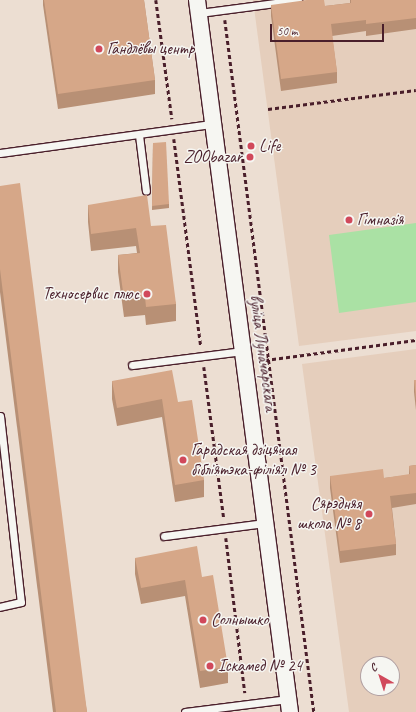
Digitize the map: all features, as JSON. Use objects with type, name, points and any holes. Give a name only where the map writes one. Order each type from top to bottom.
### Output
[{"type":"street","name":"вуліца Луначарскага","points":[[198,7],[289,705]]},
{"type":"lane","points":[[198,7],[223,10],[298,0]]},
{"type":"lane","points":[[0,153],[213,124]]},
{"type":"lane","points":[[139,134],[146,191]]},
{"type":"lane","points":[[132,365],[244,356]]},
{"type":"lane","points":[[0,416],[21,602],[0,607]]},
{"type":"lane","points":[[164,536],[266,523]]},
{"type":"lane","points":[[185,712],[289,705]]},
{"type":"path","points":[[156,0],[172,124]]},
{"type":"path","points":[[223,10],[314,712]]},
{"type":"path","points":[[268,109],[416,90]]},
{"type":"path","points":[[174,137],[202,350]]},
{"type":"path","points":[[244,356],[268,359],[416,340]]},
{"type":"path","points":[[203,363],[224,523]]},
{"type":"path","points":[[226,537],[246,698]]},
{"type":"shaded area","name":"Гімназія","points":[[253,0],[416,0],[416,331],[299,346]]},
{"type":"shaded area","name":"Сярэдняя школа № 8","points":[[416,349],[416,712],[349,712],[302,364]]},
{"type":"green space","points":[[416,223],[416,302],[339,313],[329,235]]},
{"type":"building","name":"Гандлёвы центр","points":[[44,0],[144,0],[155,80],[58,94]]},
{"type":"building","points":[[307,0],[324,0],[325,6],[351,3],[351,0],[416,0],[416,18],[366,24],[366,20],[331,24],[337,72],[281,79],[271,5]]},
{"type":"building","points":[[166,142],[169,204],[152,206],[153,143]]},
{"type":"building","points":[[20,183],[87,712],[56,712],[0,269],[0,186]]},
{"type":"building","points":[[147,195],[151,226],[166,225],[176,304],[146,307],[145,297],[124,299],[118,255],[140,253],[136,228],[91,234],[88,205]]},
{"type":"building","points":[[172,370],[178,402],[192,400],[204,480],[175,485],[162,399],[117,408],[112,381]]},
{"type":"building","points":[[414,380],[416,380],[416,399]]},
{"type":"building","points":[[416,465],[416,493],[390,496],[396,544],[340,551],[330,476],[383,469],[384,478],[410,474],[409,466]]},
{"type":"building","points":[[197,546],[202,577],[213,575],[228,667],[200,671],[185,580],[141,588],[135,558]]},
{"type":"place","name":"Гандлёвы центр","points":[[99,49]]},
{"type":"place","name":"Life","points":[[251,146]]},
{"type":"place","name":"ZOObazar","points":[[250,157]]},
{"type":"place","name":"Гімназія","points":[[349,220]]},
{"type":"place","name":"Техносервис плюс","points":[[147,294]]},
{"type":"place","name":"Гарадская дзіцячая бібліятэка-філіял № 3","points":[[183,460]]},
{"type":"place","name":"Сярэдняя школа № 8","points":[[369,514]]},
{"type":"place","name":"Солнышко","points":[[203,620]]},
{"type":"place","name":"Іскамед № 24","points":[[210,666]]}]
